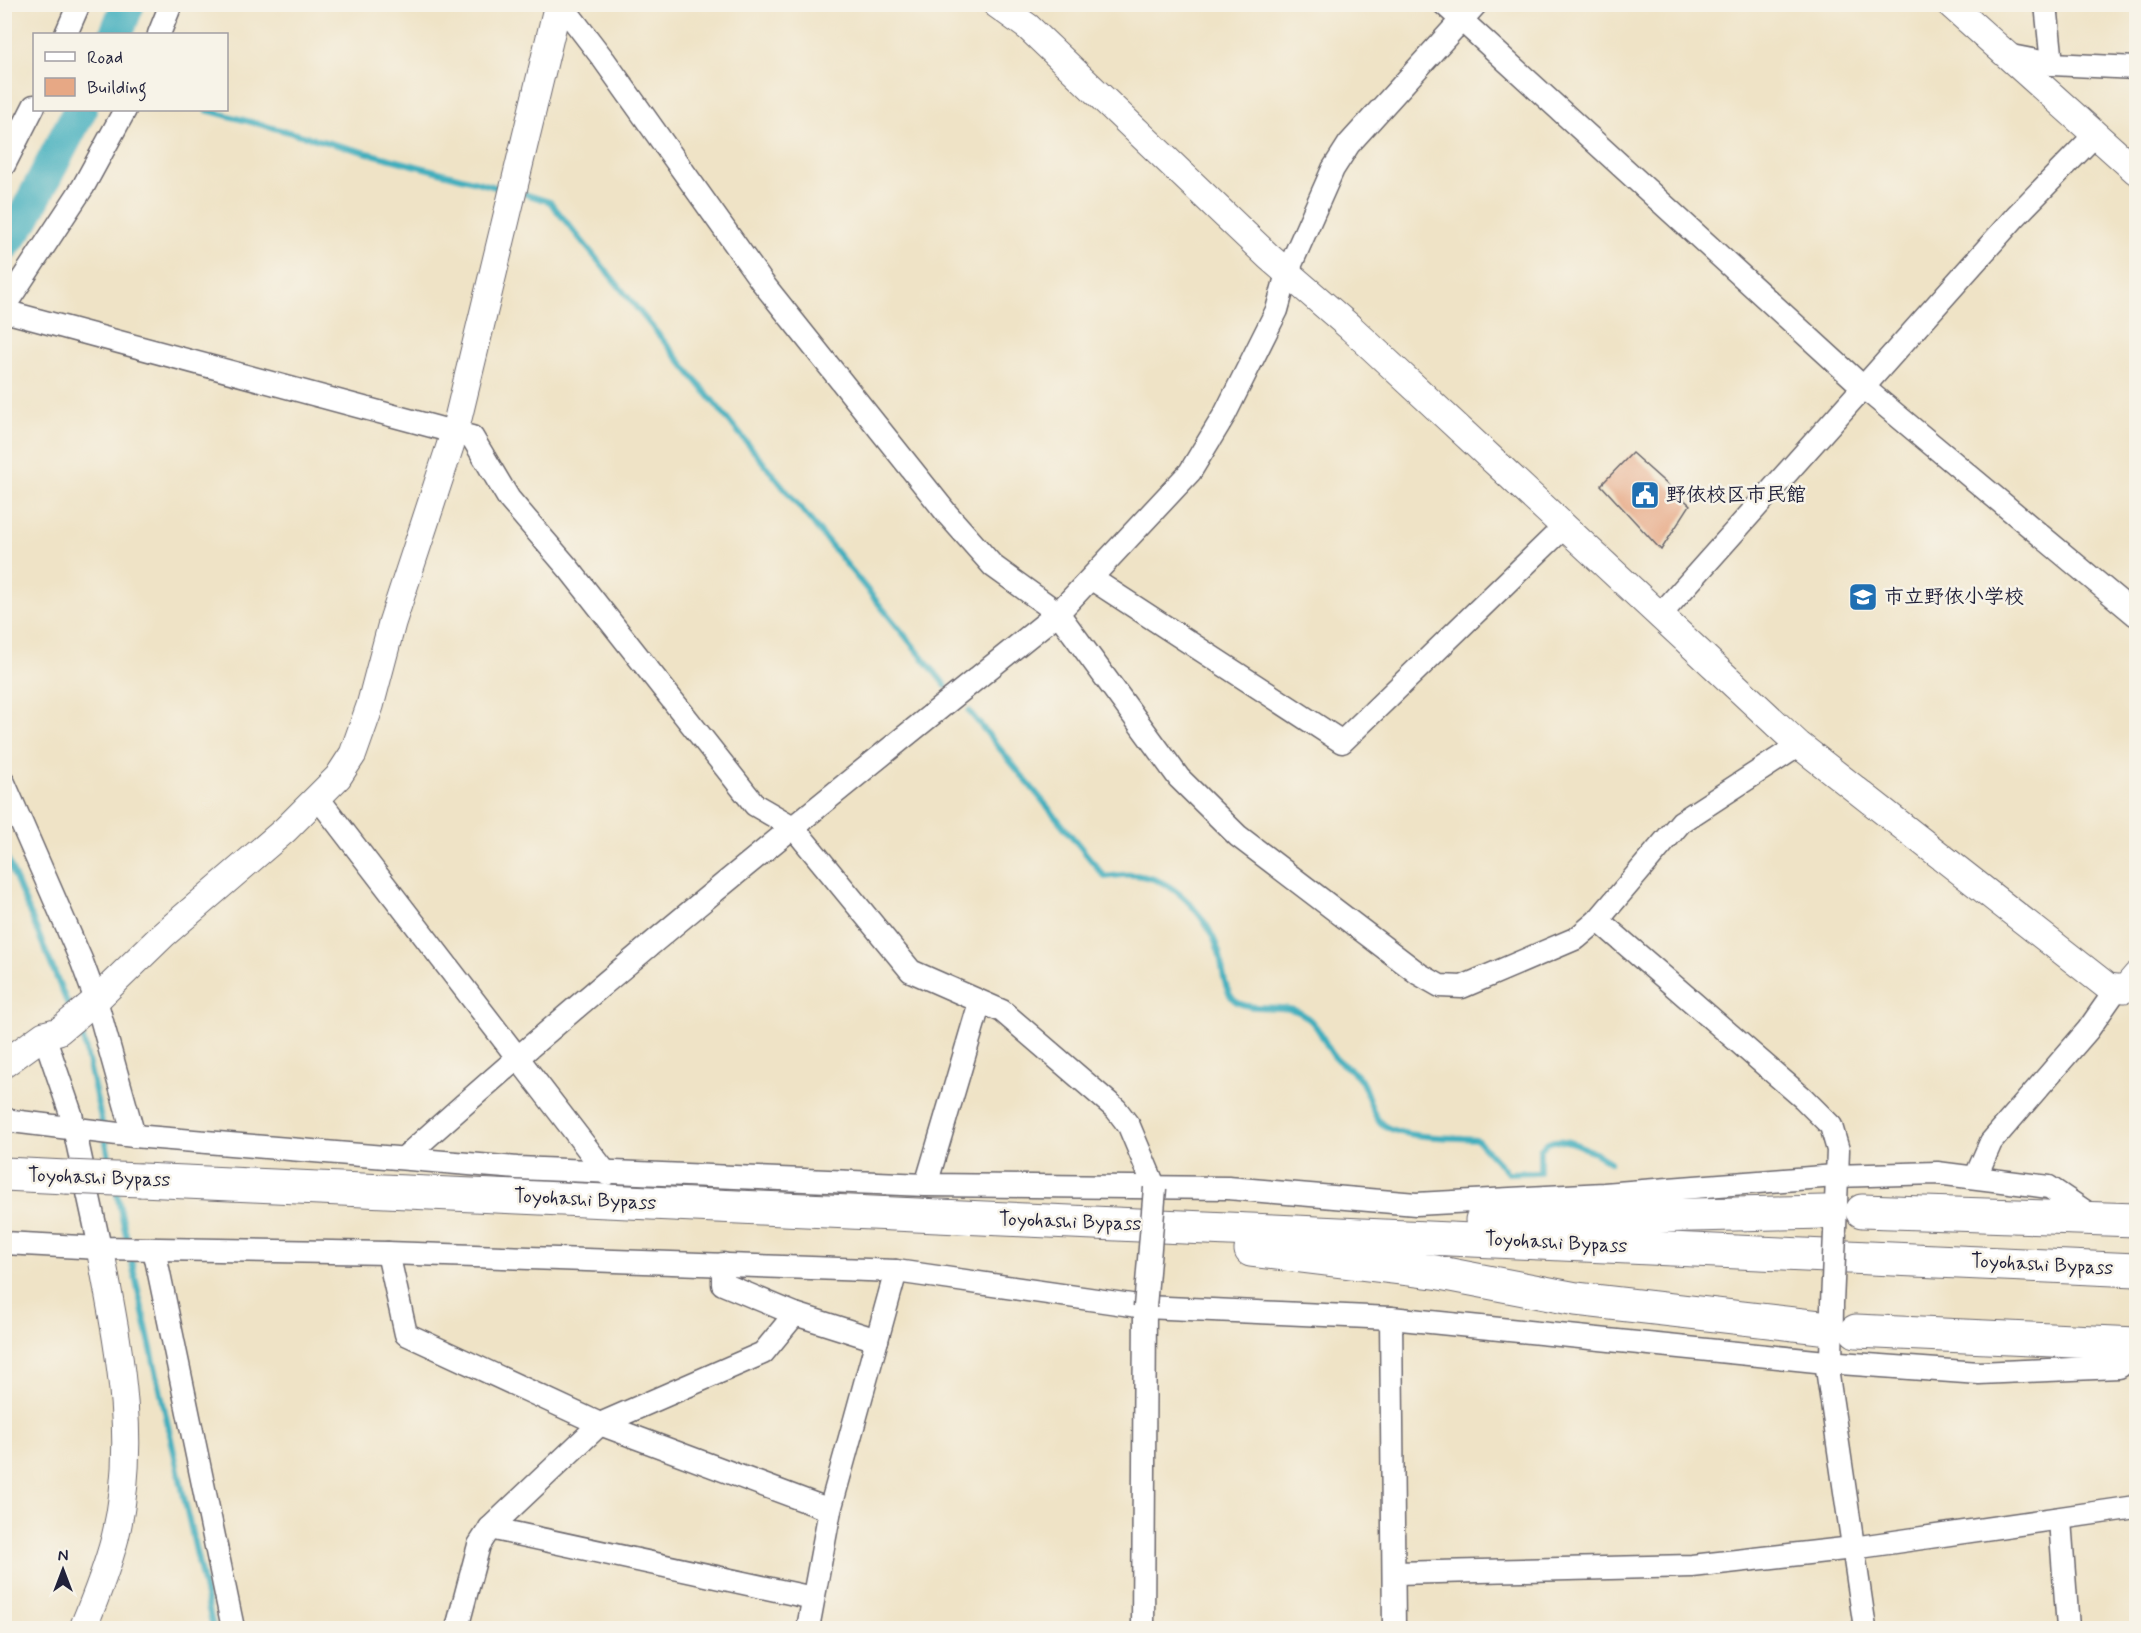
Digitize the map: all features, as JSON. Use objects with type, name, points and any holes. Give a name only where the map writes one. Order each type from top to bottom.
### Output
[{"type":"highway","name":"Toyohashi Bypass","points":[[4,1174],[2136,1270]]},
{"type":"highway","points":[[1862,1211],[2092,1216],[2136,1220]]},
{"type":"highway","points":[[1237,1229],[1445,1221],[1829,1222]]},
{"type":"highway","points":[[1093,1223],[1185,1244],[1434,1272],[1576,1299],[1826,1316]]},
{"type":"highway","points":[[1856,1331],[2136,1344]]},
{"type":"street","points":[[66,33],[79,4]]},
{"type":"street","points":[[159,33],[171,4]]},
{"type":"street","points":[[4,1064],[91,1004],[163,935],[285,830],[338,777],[352,754],[370,706],[392,623],[455,431],[559,4]]},
{"type":"street","points":[[559,4],[604,60],[762,282],[948,515],[993,566],[1058,613],[1179,778],[1238,837],[1419,974],[1440,986],[1462,987],[1577,938],[1598,920],[1681,822],[1799,745]]},
{"type":"street","points":[[996,4],[1028,27],[1287,273],[1351,328],[1661,614],[1799,745],[2108,987],[2126,983]]},
{"type":"street","points":[[1444,4],[1863,387],[2136,615]]},
{"type":"street","points":[[404,1158],[518,1056],[793,827],[1058,613],[1092,579],[1190,472],[1225,414],[1277,310],[1287,273],[1333,169],[1349,144],[1476,4]]},
{"type":"street","points":[[1950,4],[2136,171]]},
{"type":"street","points":[[2046,4],[2052,64]]},
{"type":"street","points":[[2006,55],[2052,64],[2136,68]]},
{"type":"street","points":[[4,165],[33,108]]},
{"type":"street","points":[[4,307],[83,187],[124,111]]},
{"type":"street","points":[[1661,614],[2016,216],[2095,135]]},
{"type":"street","points":[[4,311],[455,431],[472,438],[508,499],[569,569],[755,805],[793,827],[911,971],[1002,1011],[1116,1109],[1129,1126],[1155,1188],[1145,1307],[1143,1629]]},
{"type":"street","points":[[1092,579],[1342,742],[1565,526]]},
{"type":"street","points":[[4,783],[82,962],[91,1004],[127,1134]]},
{"type":"street","points":[[318,798],[607,1174]]},
{"type":"street","points":[[1598,920],[1803,1098],[1832,1126],[1838,1149],[1829,1222],[1826,1316],[1829,1362],[1865,1629]]},
{"type":"street","points":[[1976,1176],[1991,1142],[2126,983]]},
{"type":"street","points":[[926,1185],[980,1002]]},
{"type":"street","points":[[52,1033],[71,1114],[81,1130],[106,1249],[124,1376],[126,1457],[115,1537],[103,1579],[83,1629]]},
{"type":"street","points":[[4,1120],[81,1130],[607,1174],[926,1185],[1228,1188],[1416,1204],[1604,1194],[1835,1176],[1937,1173],[1976,1176],[2049,1187],[2092,1216]]},
{"type":"street","points":[[7,1247],[388,1253],[896,1271],[1145,1307],[1391,1318],[1829,1362],[1979,1373],[2119,1367],[2136,1354]]},
{"type":"street","points":[[147,1249],[233,1629]]},
{"type":"street","points":[[388,1253],[406,1334],[600,1424],[830,1510]]},
{"type":"street","points":[[723,1264],[723,1284],[795,1314],[877,1340]]},
{"type":"street","points":[[808,1629],[830,1510],[896,1271]]},
{"type":"street","points":[[457,1629],[479,1545],[490,1528],[600,1424],[763,1353],[795,1314]]},
{"type":"street","points":[[1391,1318],[1394,1629]]},
{"type":"street","points":[[1395,1573],[1692,1566],[1853,1548],[2060,1520],[2136,1507]]},
{"type":"street","points":[[2060,1520],[2068,1629]]},
{"type":"street","points":[[490,1528],[813,1598]]},
{"type":"building","name":"野依校区市民館","points":[[1632,453],[1690,505],[1661,550],[1601,485]]},
{"type":"waterway","points":[[116,33],[128,4]]},
{"type":"waterway","points":[[4,245],[23,219],[79,111]]},
{"type":"waterway","points":[[210,111],[503,189]]},
{"type":"waterway","points":[[525,194],[550,202],[946,686]]},
{"type":"waterway","points":[[969,711],[1105,877],[1120,875],[1146,877],[1170,887],[1192,906],[1214,940],[1219,952],[1225,984],[1234,1000],[1249,1006],[1296,1011],[1309,1019],[1336,1058],[1360,1079],[1375,1114],[1382,1124],[1391,1129],[1414,1135],[1476,1139],[1508,1173],[1540,1172],[1540,1150],[1556,1141],[1575,1144],[1610,1162]]},
{"type":"waterway","points":[[4,851],[71,1012]]},
{"type":"waterway","points":[[77,1024],[83,1038],[103,1127]]},
{"type":"waterway","points":[[105,1137],[111,1168]]},
{"type":"waterway","points":[[116,1190],[128,1244]]},
{"type":"waterway","points":[[130,1254],[213,1628]]},
{"type":"place","name":"野依校区市民館","points":[[1645,495]]},
{"type":"place","name":"市立野依小学校","points":[[1863,597]]}]
